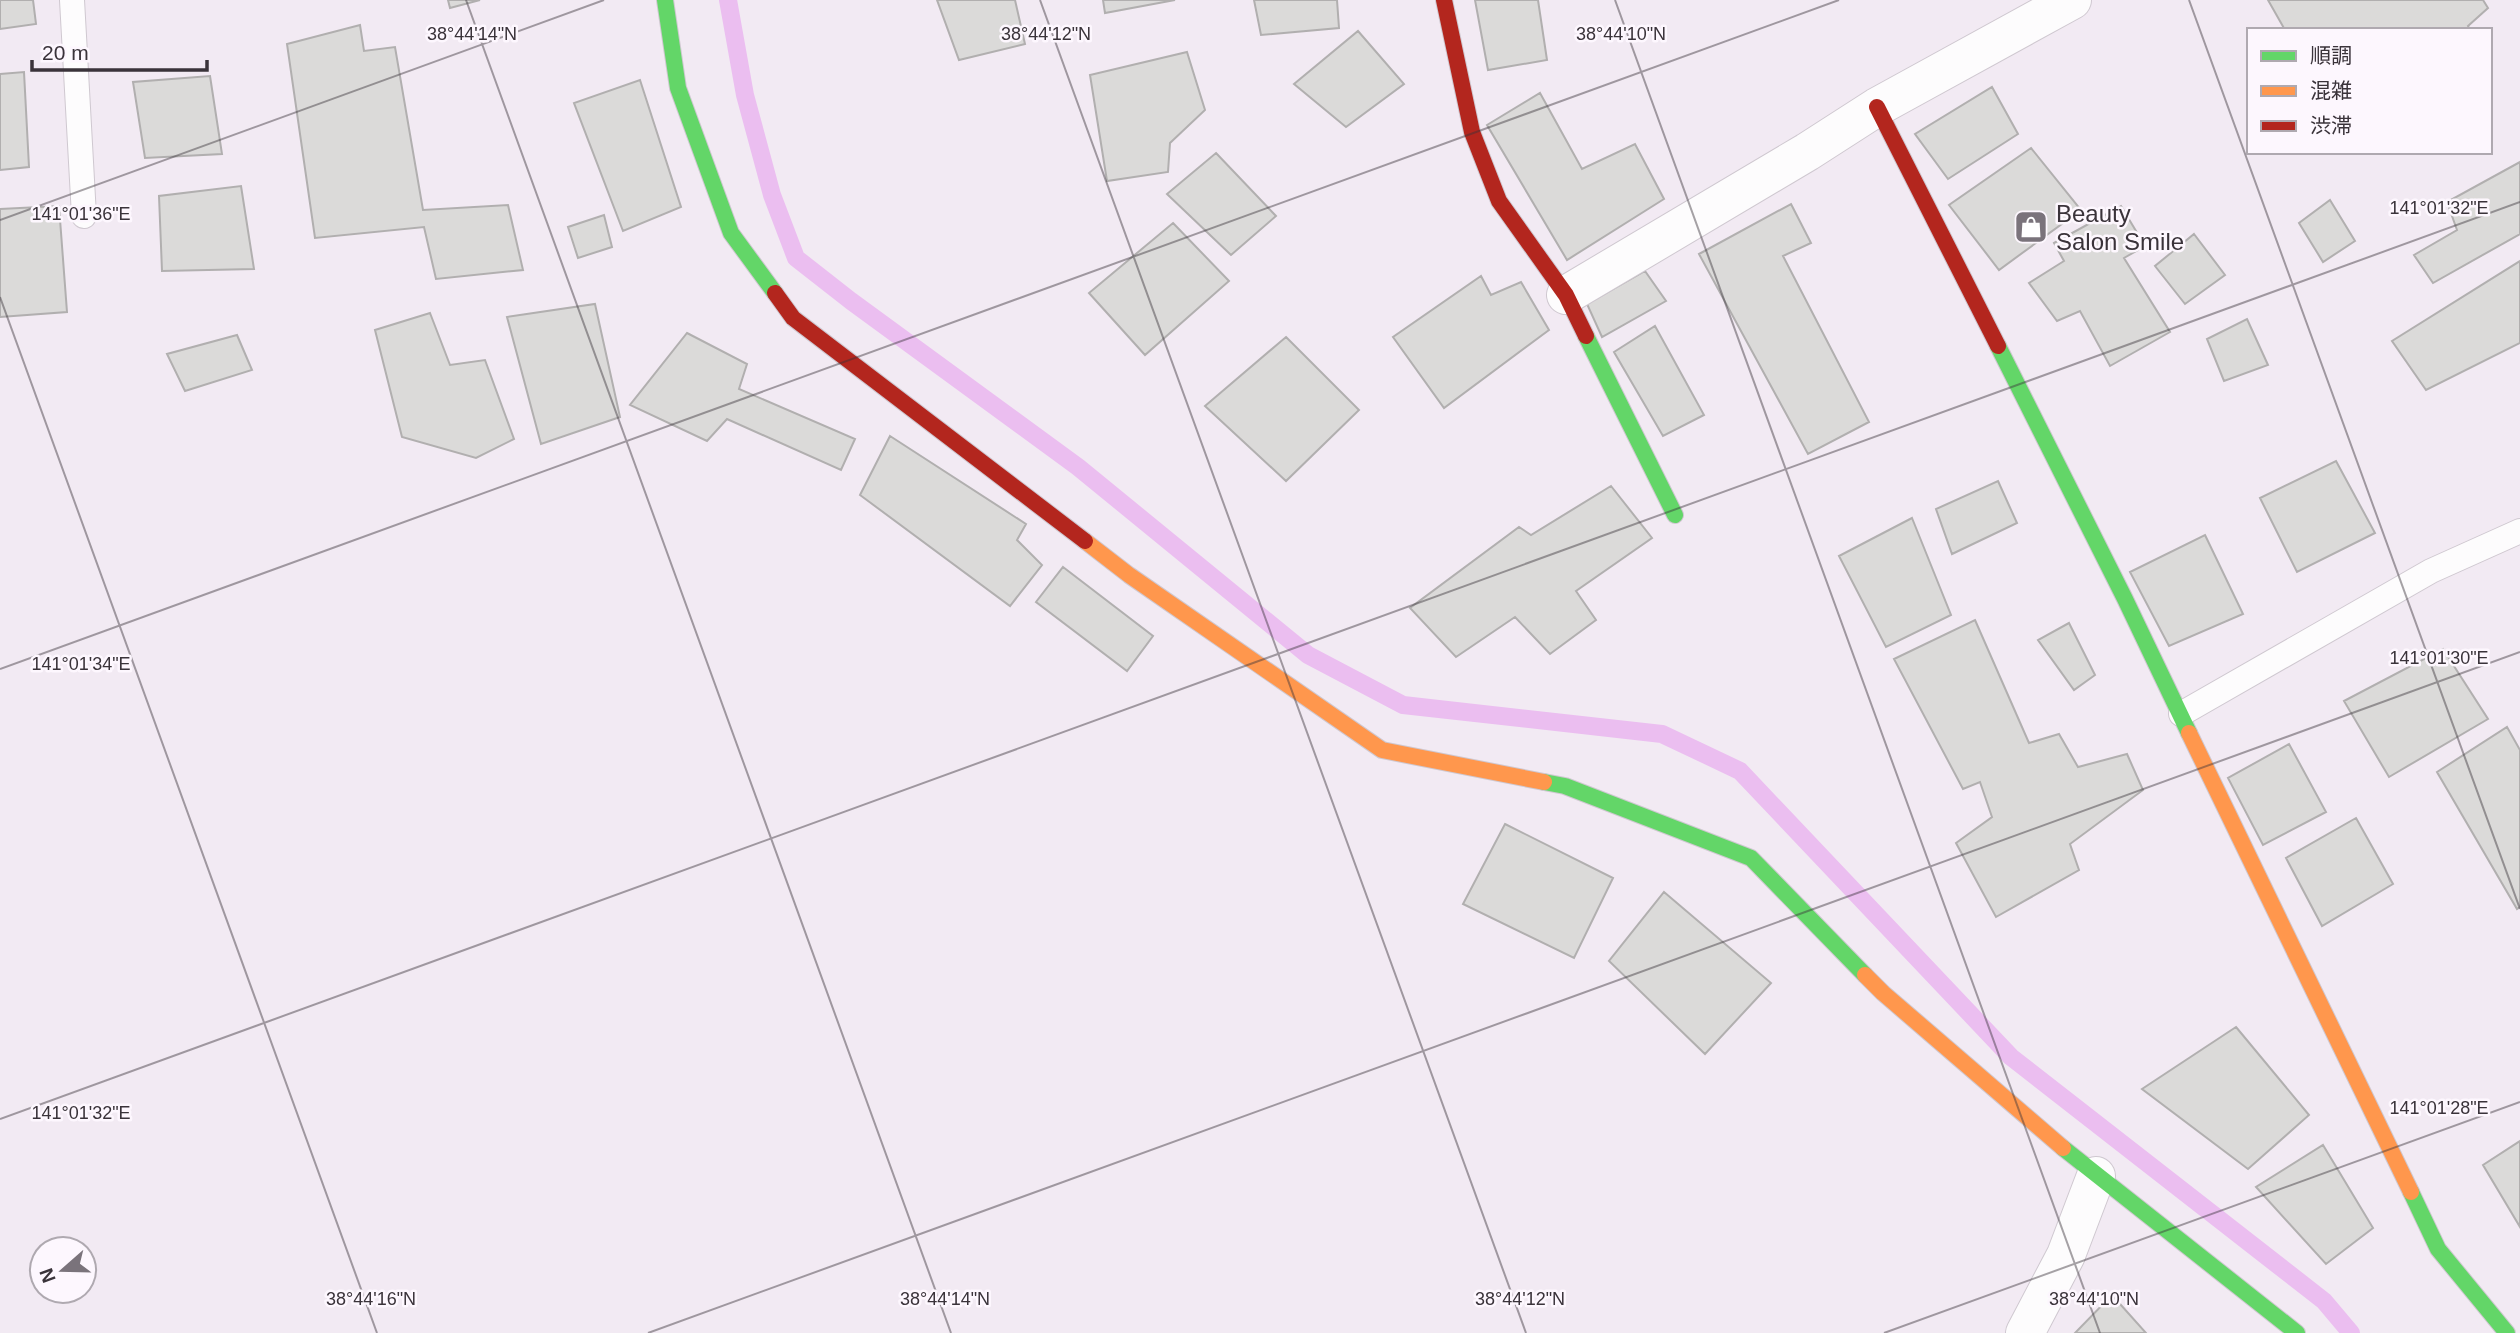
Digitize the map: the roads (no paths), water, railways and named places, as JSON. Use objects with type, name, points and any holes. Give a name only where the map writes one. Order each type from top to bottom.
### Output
[{"type":"street","points":[[665,0],[678,88],[731,233],[793,318],[1129,575],[1382,750],[1565,786],[1751,858],[1883,993],[2096,1176],[2297,1333]]},
{"type":"street","points":[[1444,0],[1472,132],[1499,201],[1566,295],[1675,515]]},
{"type":"street","points":[[1566,295],[1807,152],[1877,107],[2072,0]]},
{"type":"street","points":[[1877,107],[2125,599],[2438,1249],[2508,1333]]},
{"type":"street","points":[[2025,1333],[2066,1255],[2096,1176]]},
{"type":"lane","points":[[72,0],[84,216]]},
{"type":"lane","points":[[2181,714],[2431,571],[2520,531]]},
{"type":"waterway","points":[[728,0],[745,95],[772,195],[796,258],[1078,467],[1308,655],[1403,705],[1662,734],[1740,771],[2011,1057],[2324,1301],[2351,1333]]},
{"type":"place","name":"Beauty Salon Smile","points":[[2031,227]]}]
